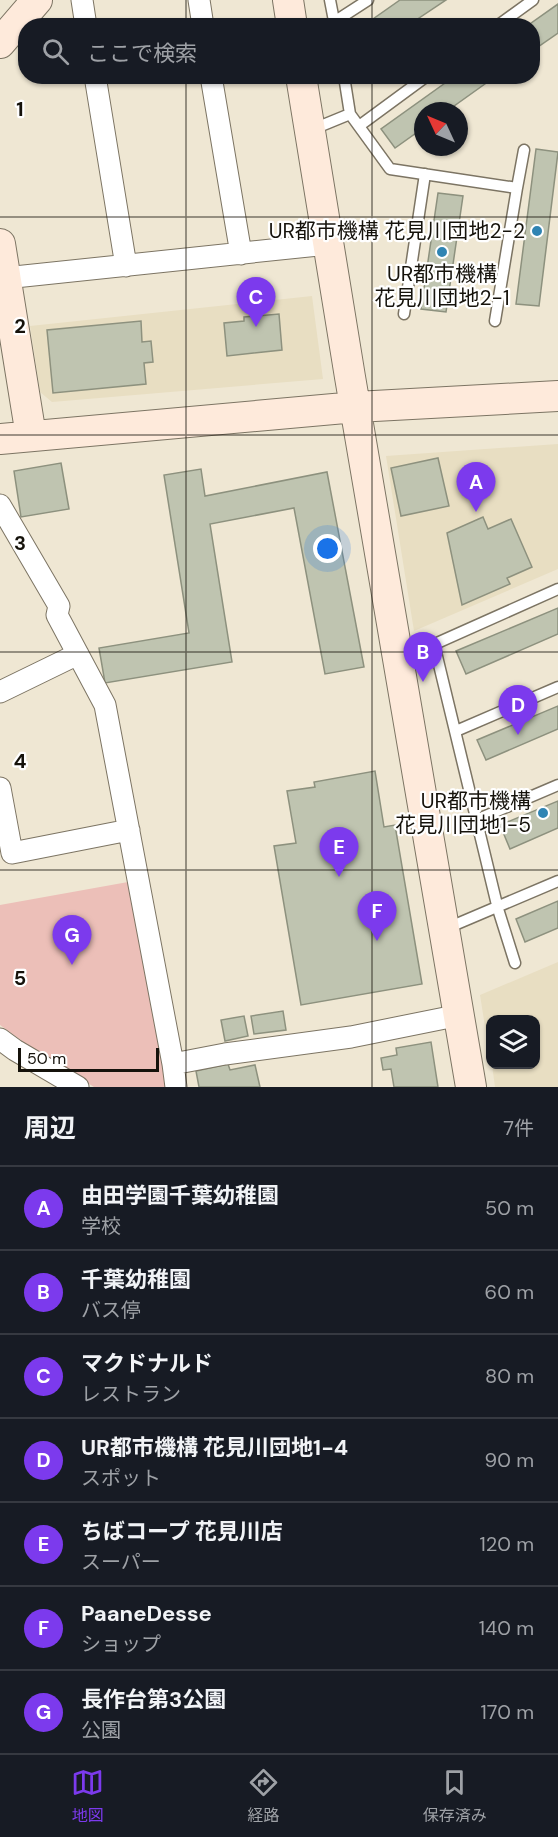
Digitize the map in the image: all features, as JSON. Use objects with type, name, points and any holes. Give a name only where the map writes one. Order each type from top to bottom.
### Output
[{"type":"street","points":[[22,18],[37,0]]},
{"type":"street","points":[[82,0],[85,18]]},
{"type":"street","points":[[199,0],[202,18]]},
{"type":"street","points":[[288,0],[291,18]]},
{"type":"street","points":[[0,44],[18,23]]},
{"type":"street","points":[[96,84],[126,266]]},
{"type":"street","points":[[212,84],[241,254]]},
{"type":"street","points":[[302,84],[471,1087]]},
{"type":"street","points":[[0,244],[31,436]]},
{"type":"street","points":[[5,278],[328,244]]},
{"type":"street","points":[[0,439],[356,407],[558,396]]},
{"type":"street","points":[[0,505],[59,606],[57,615],[105,705],[176,1087]]},
{"type":"street","points":[[0,692],[78,654]]},
{"type":"street","points":[[0,788],[12,853],[129,830]]},
{"type":"street","points":[[173,1064],[225,1054],[351,1037],[460,1015]]},
{"type":"street","points":[[5,1048],[78,1087]]},
{"type":"lane","points":[[330,0],[334,18]]},
{"type":"lane","points":[[343,18],[368,0]]},
{"type":"lane","points":[[508,18],[532,0]]},
{"type":"lane","points":[[345,84],[350,114],[390,169],[517,188]]},
{"type":"lane","points":[[359,126],[416,84]]},
{"type":"lane","points":[[311,130],[350,114]]},
{"type":"lane","points":[[495,321],[524,150]]},
{"type":"lane","points":[[404,314],[425,174]]},
{"type":"lane","points":[[399,660],[558,589]]},
{"type":"lane","points":[[434,644],[497,907],[515,963]]},
{"type":"lane","points":[[456,731],[558,687]]},
{"type":"lane","points":[[476,820],[558,785]]},
{"type":"lane","points":[[445,929],[558,881]]},
{"type":"shaded area","points":[[312,296],[323,379],[52,402],[40,392],[30,326]]},
{"type":"shaded area","points":[[558,444],[558,569],[414,631],[386,456]]},
{"type":"shaded area","points":[[128,882],[167,1087],[94,1087],[0,1025],[0,905]]},
{"type":"shaded area","points":[[558,962],[558,1087],[495,1087],[493,1069],[540,1069],[540,1015],[486,1015],[486,1033],[480,995]]},
{"type":"building","points":[[400,0],[446,0],[419,18],[374,18]]},
{"type":"building","points":[[558,4],[558,33],[540,45],[540,18]]},
{"type":"building","points":[[444,84],[485,84],[460,102],[419,102]]},
{"type":"building","points":[[414,105],[414,134],[395,148],[381,129]]},
{"type":"building","name":"UR都市機構 花見川団地2-2","points":[[536,149],[558,152],[539,306],[516,304]]},
{"type":"building","name":"UR都市機構 花見川団地2-1","points":[[438,193],[463,196],[446,312],[421,309]]},
{"type":"building","points":[[279,314],[282,350],[227,356],[224,323],[244,321],[244,317]]},
{"type":"building","points":[[141,321],[142,342],[151,341],[153,362],[144,363],[146,384],[53,393],[47,330]]},
{"type":"building","points":[[438,458],[449,506],[401,516],[391,468]]},
{"type":"building","points":[[61,463],[69,509],[21,517],[14,471]]},
{"type":"building","points":[[201,469],[205,496],[327,472],[364,667],[325,674],[294,508],[210,524],[232,662],[105,683],[99,648],[189,633],[164,475]]},
{"type":"building","points":[[483,517],[488,529],[511,519],[532,567],[507,578],[510,584],[462,605],[447,533]]},
{"type":"building","points":[[558,608],[558,634],[466,674],[456,651]]},
{"type":"building","points":[[558,706],[558,729],[486,760],[477,740]]},
{"type":"building","points":[[375,771],[384,827],[395,825],[422,984],[301,1005],[274,846],[296,843],[287,791],[315,787],[314,782]]},
{"type":"building","name":"UR都市機構 花見川団地1-5","points":[[558,801],[558,828],[510,849],[500,825]]},
{"type":"building","points":[[558,901],[558,928],[525,942],[516,919]]},
{"type":"building","points":[[283,1011],[286,1030],[254,1034],[251,1016]]},
{"type":"building","points":[[244,1016],[248,1036],[225,1041],[221,1020]]},
{"type":"building","points":[[431,1042],[438,1087],[394,1087],[391,1069],[383,1070],[381,1058],[397,1055],[396,1048]]},
{"type":"building","points":[[228,1064],[230,1070],[255,1065],[260,1087],[199,1087],[196,1071]]},
{"type":"place","name":"UR都市機構 花見川団地2-2","points":[[537,231]]},
{"type":"place","name":"UR都市機構 花見川団地2-1","points":[[442,252]]},
{"type":"place","name":"マクドナルド","points":[[256,327]]},
{"type":"place","name":"由田学園千葉幼稚園","points":[[476,512]]},
{"type":"place","name":"千葉幼稚園","points":[[423,682]]},
{"type":"place","name":"UR都市機構 花見川団地1-4","points":[[518,735]]},
{"type":"place","name":"UR都市機構 花見川団地1-5","points":[[543,813]]},
{"type":"place","name":"ちばコープ 花見川店","points":[[339,877]]},
{"type":"place","name":"PaaneDesse","points":[[377,941]]},
{"type":"place","name":"長作台第3公園","points":[[72,965]]}]
